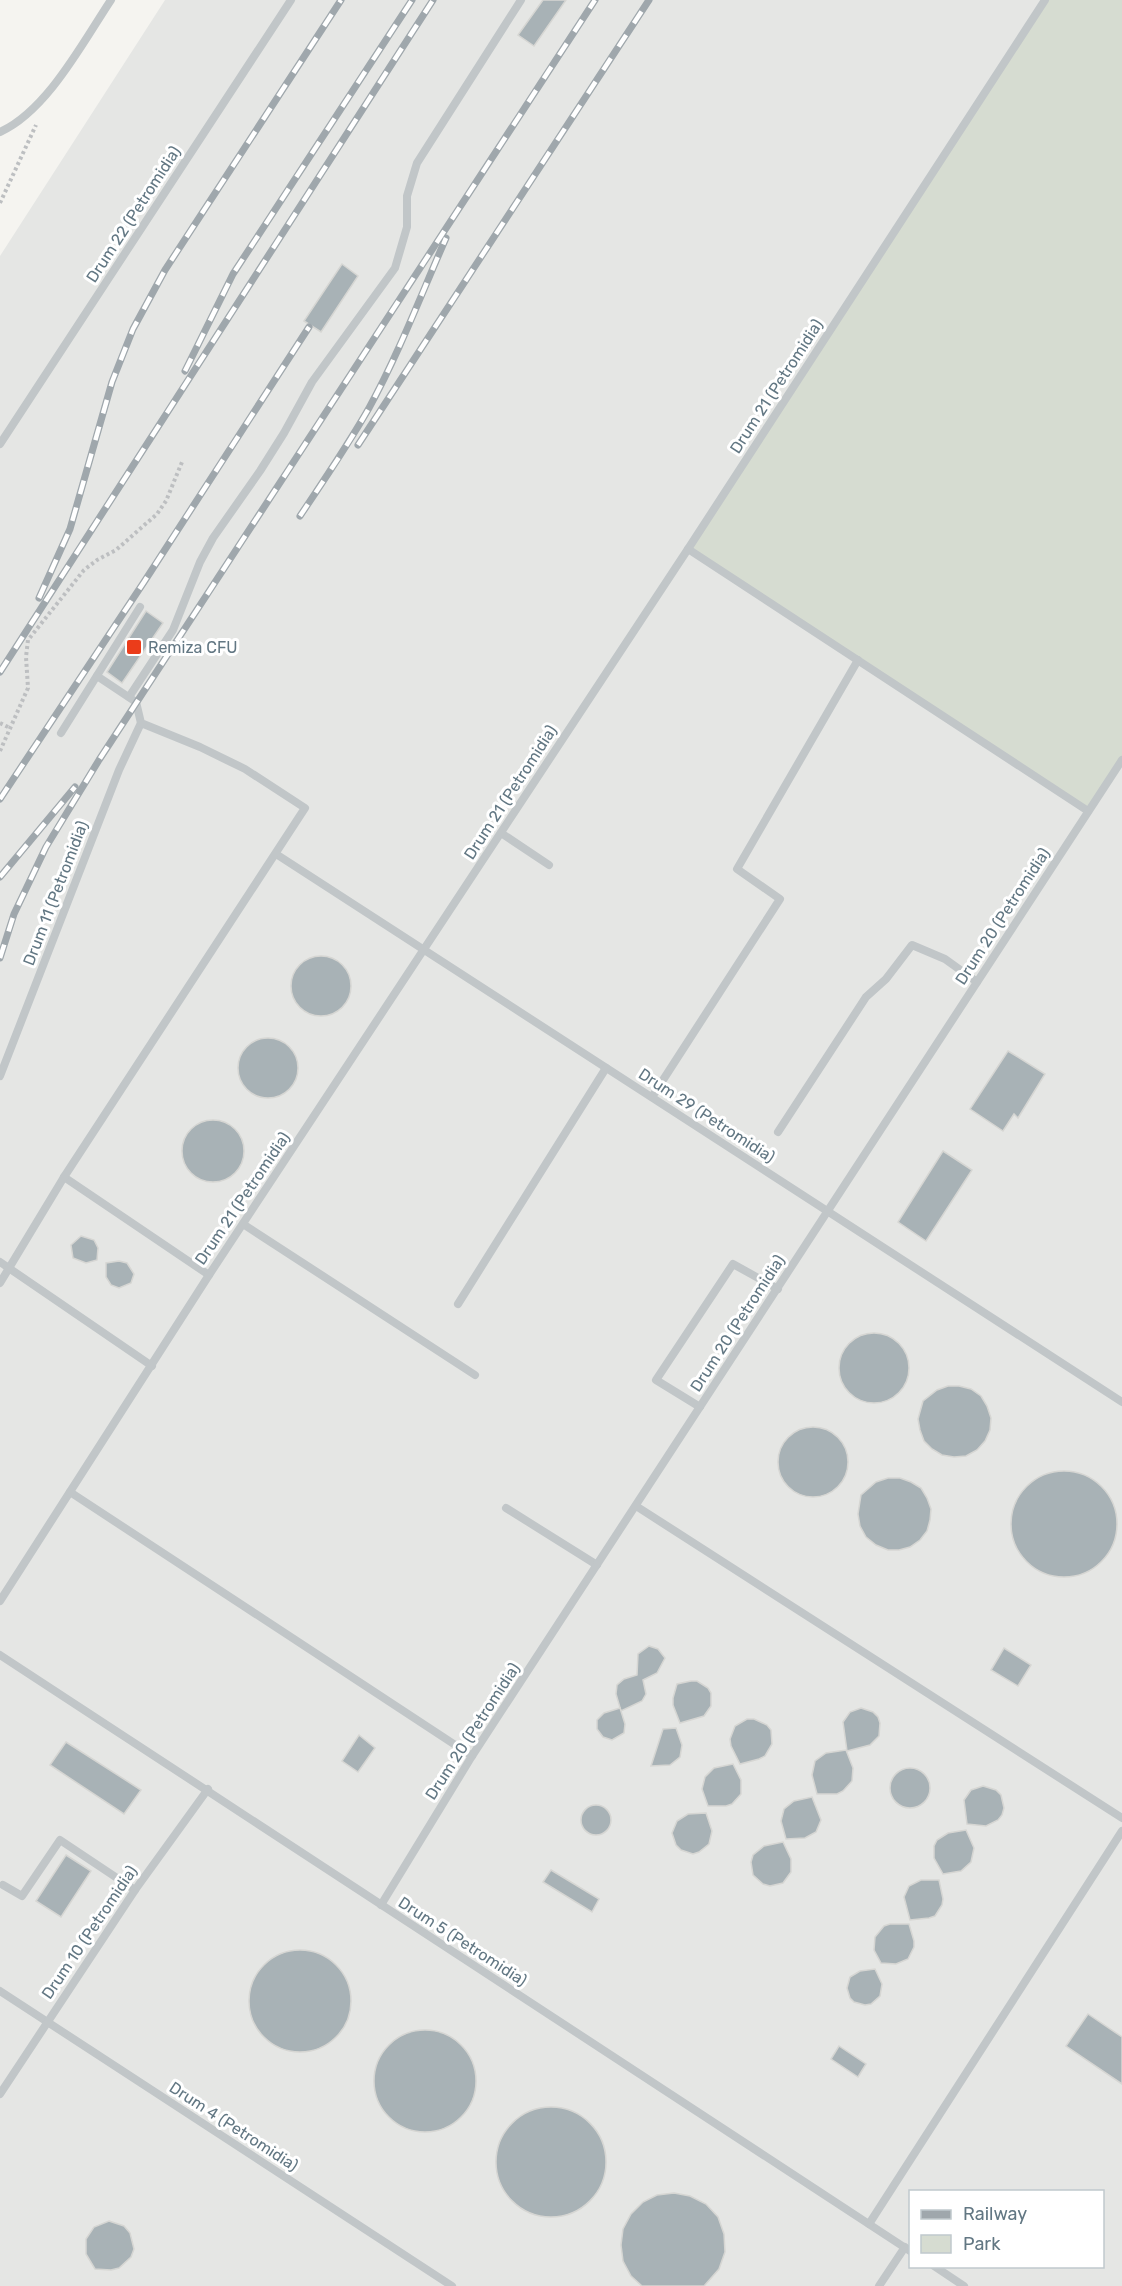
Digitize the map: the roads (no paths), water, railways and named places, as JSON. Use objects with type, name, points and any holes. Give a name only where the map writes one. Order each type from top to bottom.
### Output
[{"type":"lane","points":[[0,132],[14,126],[52,89],[111,0]]},
{"type":"lane","name":"Drum 22 (Petromidia)","points":[[0,444],[291,0]]},
{"type":"lane","points":[[129,697],[173,630],[213,538],[260,471],[312,382],[395,268],[407,227],[407,196],[417,163],[521,0]]},
{"type":"lane","name":"Drum 21 (Petromidia)","points":[[0,1601],[209,1275],[688,549],[1045,0]]},
{"type":"lane","points":[[688,549],[1088,811]]},
{"type":"lane","points":[[61,734],[140,607]]},
{"type":"lane","points":[[652,1097],[780,899],[737,869],[858,660]]},
{"type":"lane","points":[[0,1283],[64,1177],[305,808],[245,769],[200,747],[141,723],[136,702],[97,676]]},
{"type":"lane","name":"Drum 11 (Petromidia)","points":[[0,1076],[119,770],[141,723]]},
{"type":"lane","name":"Drum 20 (Petromidia)","points":[[381,1905],[472,1756],[1122,760]]},
{"type":"lane","points":[[501,833],[549,865]]},
{"type":"lane","name":"Drum 29 (Petromidia)","points":[[276,854],[1122,1402]]},
{"type":"lane","points":[[778,1132],[866,997],[886,980],[912,945],[945,959],[977,982]]},
{"type":"lane","points":[[458,1304],[606,1068]]},
{"type":"lane","points":[[64,1177],[209,1275]]},
{"type":"lane","points":[[243,1224],[475,1375]]},
{"type":"lane","points":[[0,1262],[152,1365]]},
{"type":"lane","points":[[700,1407],[656,1380],[733,1264],[778,1289]]},
{"type":"lane","points":[[70,1492],[472,1756]]},
{"type":"lane","points":[[636,1506],[1122,1818]]},
{"type":"lane","points":[[506,1508],[597,1565]]},
{"type":"lane","name":"Drum 5 (Petromidia)","points":[[0,1655],[908,2249]]},
{"type":"lane","name":"Drum 10 (Petromidia)","points":[[0,2094],[135,1890],[208,1789]]},
{"type":"lane","points":[[869,2224],[1122,1831]]},
{"type":"lane","points":[[3,1885],[22,1896],[60,1840],[135,1890]]},
{"type":"lane","name":"Drum 4 (Petromidia)","points":[[0,1991],[452,2286]]},
{"type":"lane","points":[[879,2286],[908,2249]]},
{"type":"lane","points":[[937,2268],[964,2286]]},
{"type":"railway","points":[[39,598],[70,529],[112,382],[133,329],[165,270],[341,0]]},
{"type":"railway","points":[[185,371],[233,274],[412,0]]},
{"type":"railway","points":[[0,672],[433,0]]},
{"type":"railway","points":[[0,958],[14,914],[46,847],[99,760],[595,0]]},
{"type":"railway","points":[[358,445],[649,0]]},
{"type":"railway","points":[[300,516],[369,408],[400,345],[446,238]]},
{"type":"railway","points":[[0,799],[309,327]]},
{"type":"railway","points":[[0,877],[75,787]]},
{"type":"place","name":"Remiza CFU","points":[[134,647]]}]
